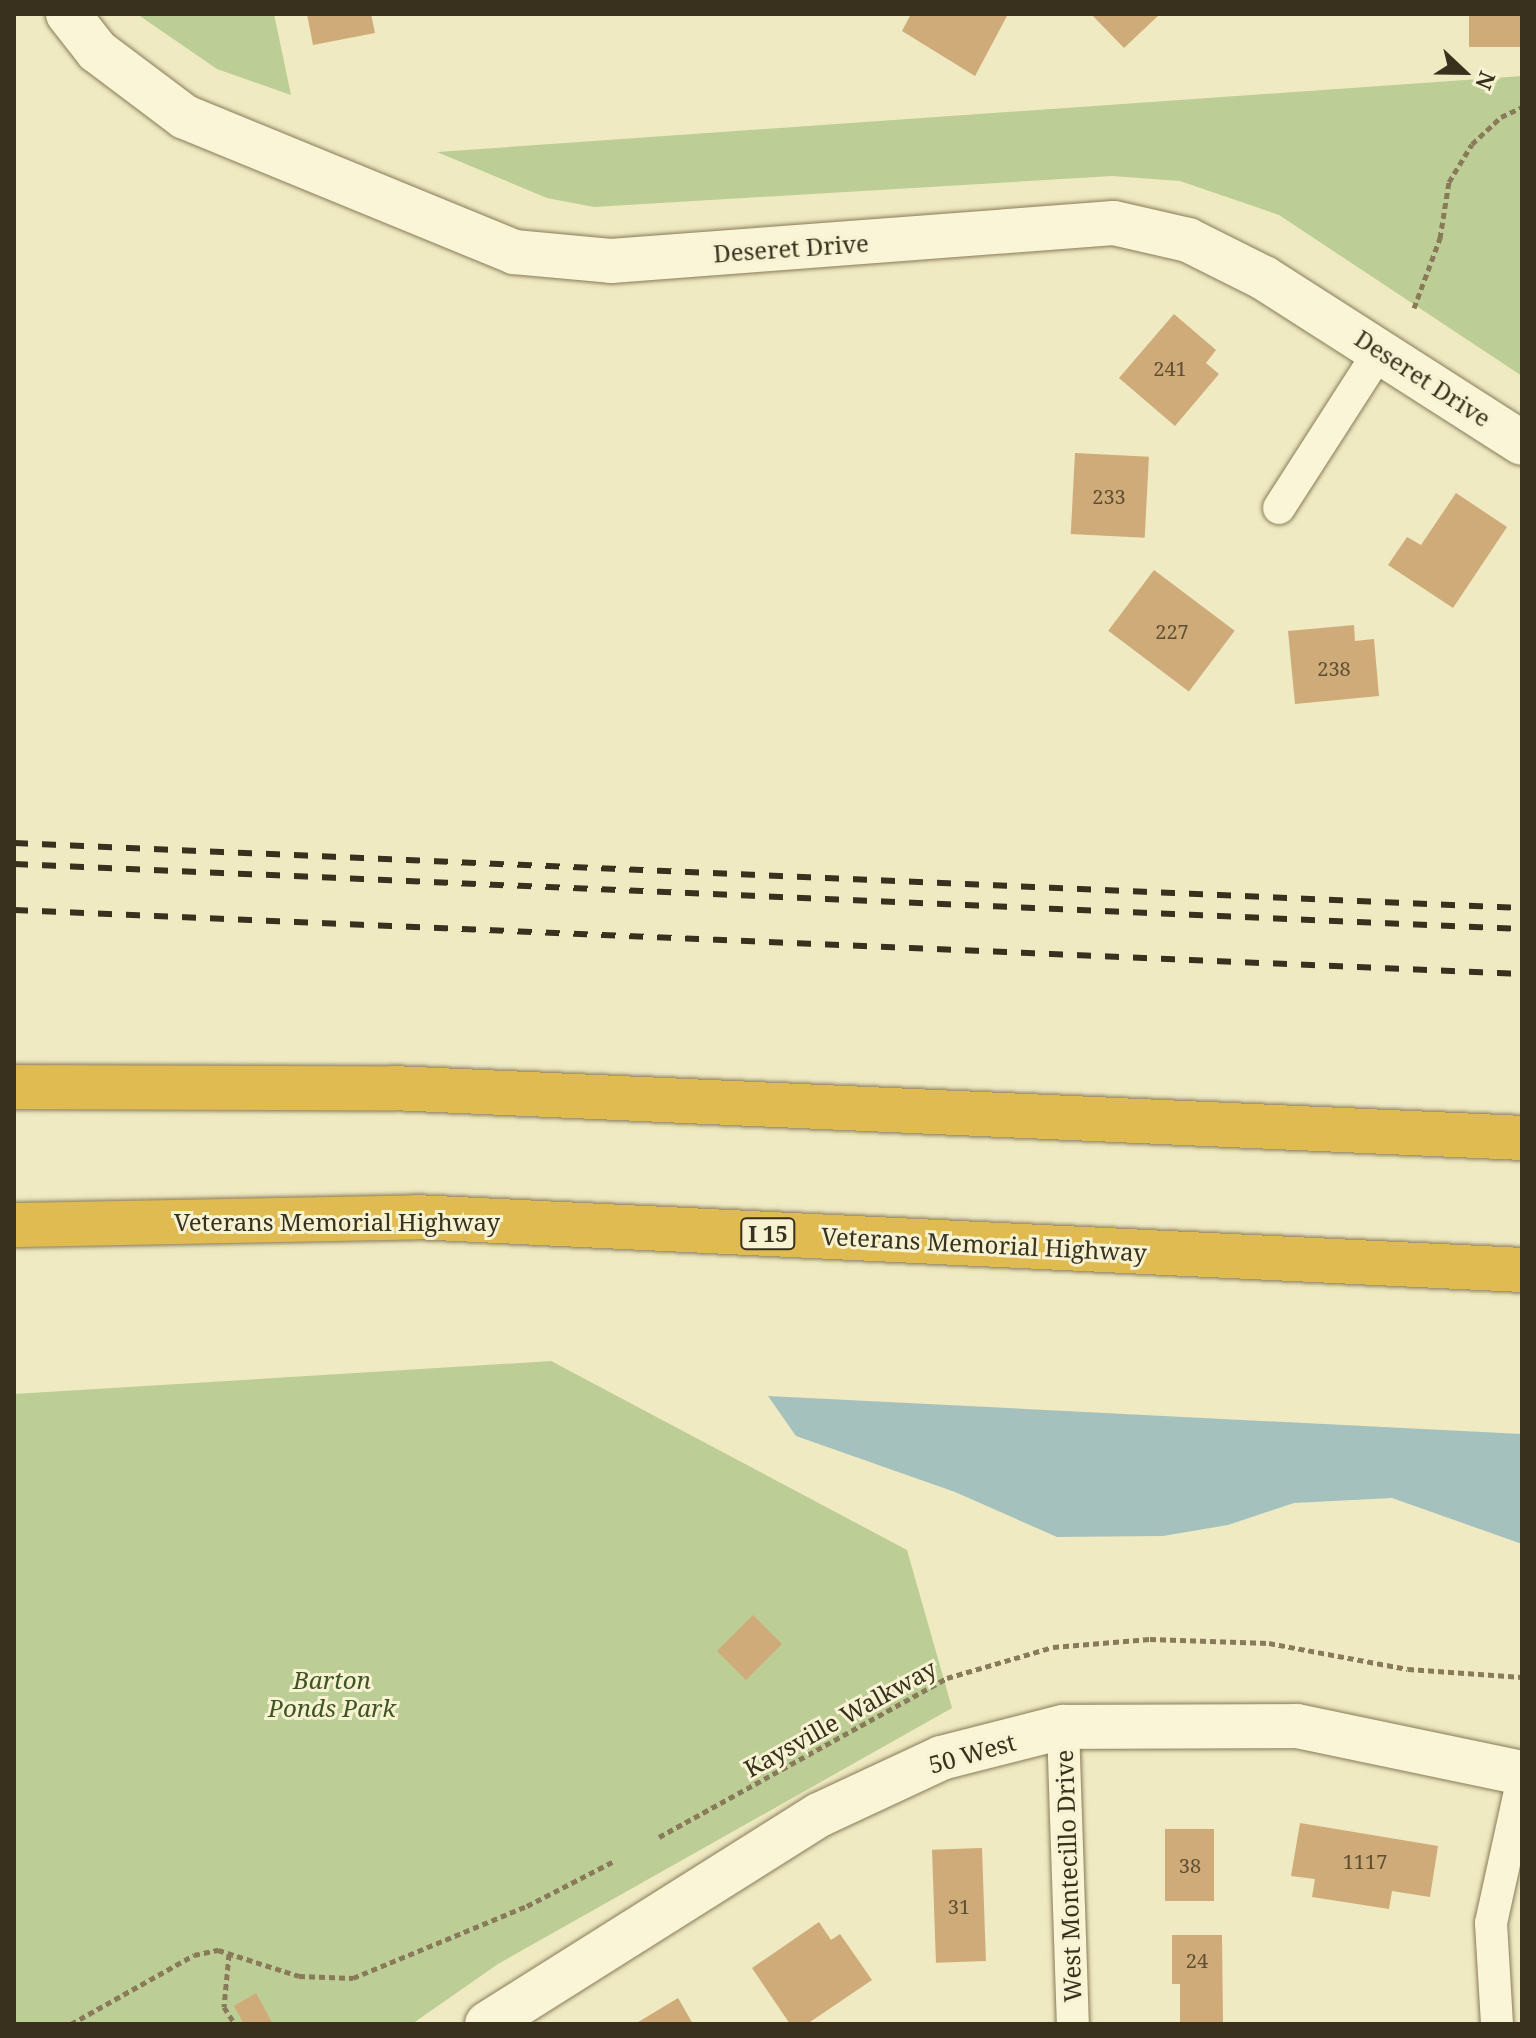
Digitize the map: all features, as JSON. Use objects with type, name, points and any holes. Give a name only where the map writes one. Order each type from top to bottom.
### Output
[{"type":"highway","points":[[14,1087],[392,1088],[1522,1138]]},
{"type":"highway","name":"Veterans Memorial Highway","points":[[14,1225],[415,1217],[1522,1270]]},
{"type":"street","name":"Deseret Drive","points":[[68,14],[97,51],[185,117],[514,252],[611,261],[1114,223],[1188,240],[1264,278],[1381,349],[1522,443]]},
{"type":"street","points":[[1279,508],[1381,349]]},
{"type":"street","name":"50 West","points":[[499,2021],[819,1815],[941,1758],[1063,1727],[1297,1726],[1522,1773]]},
{"type":"street","name":"West Montecillo Drive","points":[[1063,1727],[1073,2024]]},
{"type":"street","points":[[1497,2024],[1491,1923],[1522,1782]]},
{"type":"path","points":[[1414,308],[1440,238],[1449,182],[1472,144],[1501,117],[1522,107]]},
{"type":"path","name":"Kaysville Walkway","points":[[659,1837],[947,1678],[1053,1647],[1150,1639],[1269,1643],[1408,1669],[1522,1677]]},
{"type":"path","points":[[71,2024],[194,1955],[218,1950],[299,1976],[353,1978],[527,1906],[614,1861]]},
{"type":"path","points":[[229,1954],[224,2007],[235,2024]]},
{"type":"green space","points":[[137,14],[274,14],[291,95],[217,69]]},
{"type":"green space","points":[[1522,76],[1522,376],[1279,215],[1180,181],[1112,176],[594,207],[547,198],[437,152]]},
{"type":"green space","name":"Barton Ponds Park","points":[[551,1361],[907,1550],[952,1708],[498,1964],[412,2024],[14,2024],[14,1394]]},
{"type":"water","points":[[768,1396],[1522,1434],[1522,1544],[1392,1498],[1294,1503],[1228,1525],[1163,1536],[1057,1537],[955,1492],[796,1436]]},
{"type":"building","points":[[307,14],[371,14],[375,33],[313,45]]},
{"type":"building","points":[[911,14],[1008,14],[975,76],[902,31]]},
{"type":"building","points":[[1091,14],[1160,14],[1124,48]]},
{"type":"building","points":[[1469,14],[1522,14],[1522,47],[1469,47]]},
{"type":"building","points":[[1174,314],[1216,350],[1206,363],[1219,374],[1175,426],[1119,378]]},
{"type":"building","points":[[1075,453],[1149,457],[1145,538],[1071,534]]},
{"type":"building","points":[[1456,493],[1507,527],[1453,608],[1388,565],[1407,537],[1421,545]]},
{"type":"building","points":[[1154,570],[1235,631],[1189,691],[1108,631]]},
{"type":"building","points":[[1354,625],[1355,641],[1374,639],[1379,696],[1295,704],[1288,631]]},
{"type":"building","points":[[753,1615],[782,1644],[746,1680],[717,1651]]},
{"type":"building","points":[[1300,1823],[1438,1846],[1430,1897],[1392,1891],[1389,1909],[1312,1897],[1315,1879],[1291,1876]]},
{"type":"building","points":[[1165,1829],[1214,1829],[1214,1901],[1165,1901]]},
{"type":"building","points":[[982,1848],[986,1961],[936,1963],[932,1850]]},
{"type":"building","points":[[819,1922],[831,1940],[840,1934],[872,1980],[807,2024],[790,2024],[752,1968]]},
{"type":"building","points":[[1172,1935],[1222,1935],[1223,2024],[1180,2024],[1180,1984],[1172,1984]]},
{"type":"building","points":[[256,1993],[273,2024],[244,2024],[234,2006]]},
{"type":"building","points":[[678,1998],[693,2024],[635,2024]]},
{"type":"railway","points":[[14,843],[1522,908]]},
{"type":"railway","points":[[14,864],[1522,929]]},
{"type":"railway","points":[[14,910],[1522,974]]}]
